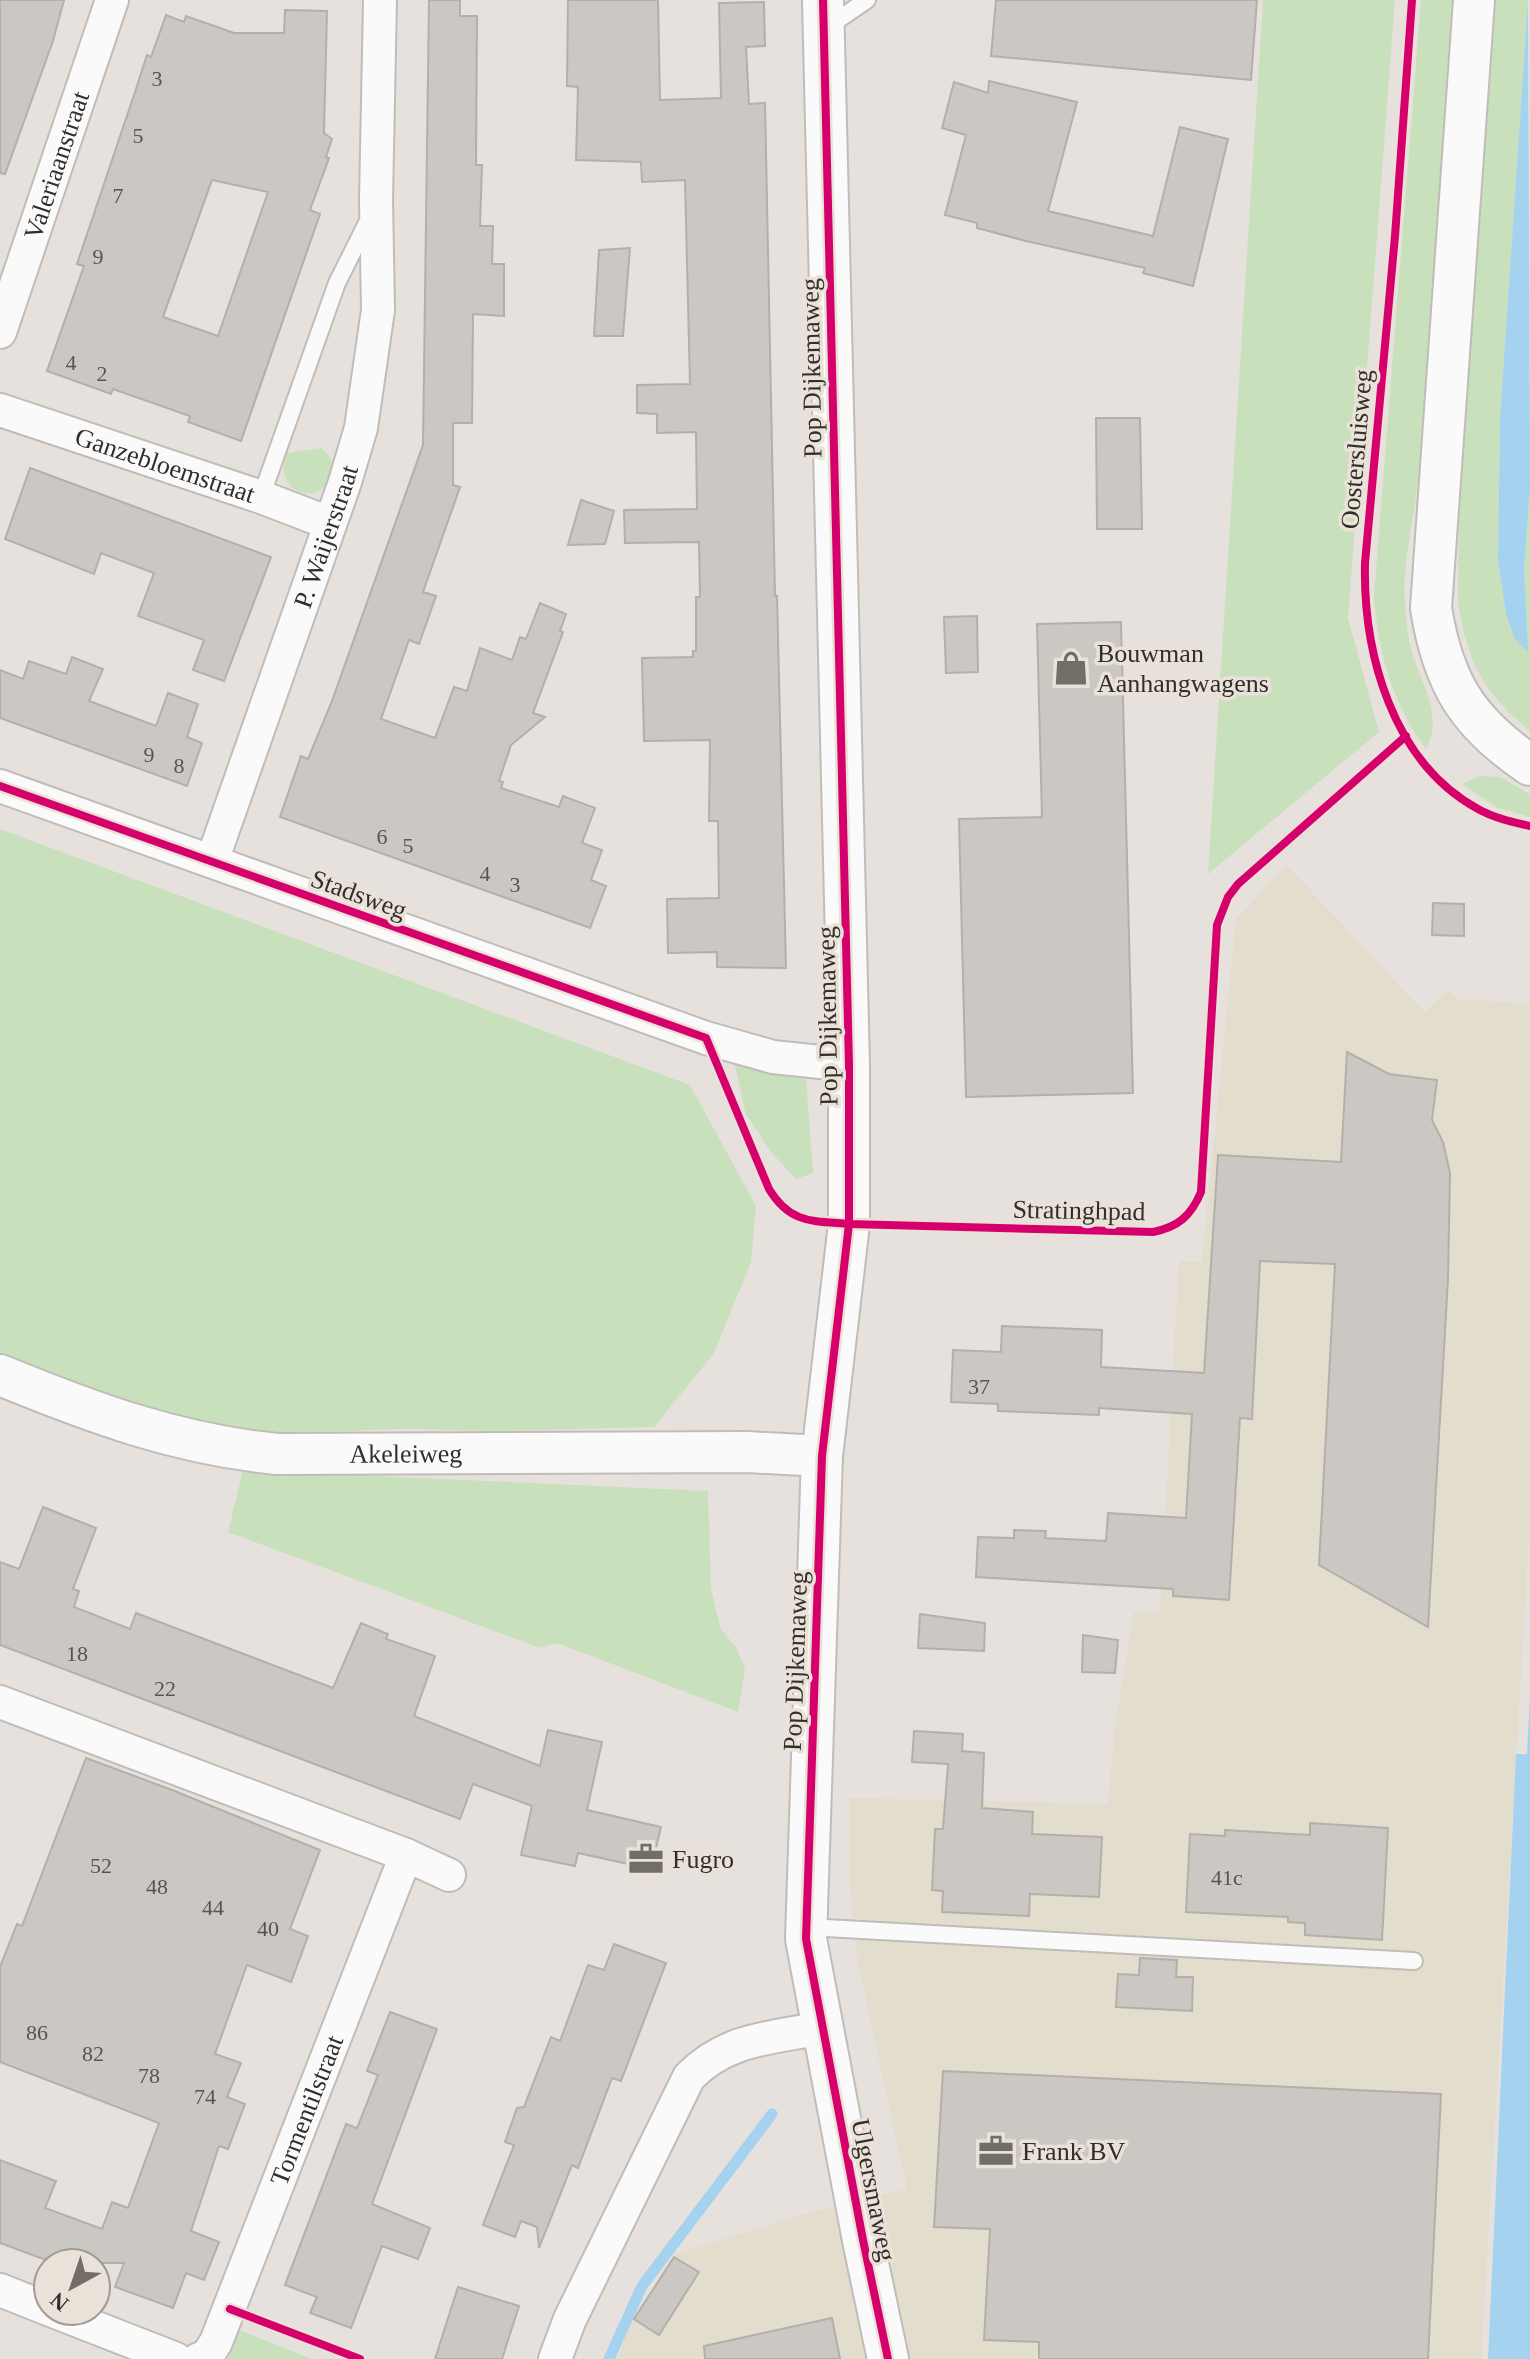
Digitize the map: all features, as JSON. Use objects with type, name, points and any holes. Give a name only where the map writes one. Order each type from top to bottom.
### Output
[{"type":"street","name":"Valeriaanstraat","points":[[0,332],[112,0]]},
{"type":"street","name":"P. Waijerstraat","points":[[212,861],[354,454],[370,373],[378,310],[376,200],[380,0]]},
{"type":"street","points":[[1474,0],[1431,608],[1443,661],[1462,700],[1481,726],[1530,765]]},
{"type":"street","name":"Pop Dijkemaweg","points":[[822,2028],[806,1927],[822,1456],[849,1224],[849,1065],[823,15]]},
{"type":"street","name":"Ganzebloemstraat","points":[[0,410],[261,497],[329,523]]},
{"type":"street","name":"Stadsweg","points":[[0,786],[706,1038],[773,1057],[849,1065]]},
{"type":"street","name":"Akeleiweg","points":[[0,1375],[78,1407],[177,1439],[227,1449],[277,1454],[747,1452],[822,1456]]},
{"type":"street","points":[[0,1702],[406,1855],[449,1875]]},
{"type":"street","name":"Tormentilstraat","points":[[199,2359],[208,2355],[216,2342],[406,1855]]},
{"type":"street","points":[[555,2359],[570,2319],[689,2077],[703,2062],[730,2047],[822,2028]]},
{"type":"street","name":"Ulgersmaweg","points":[[822,2028],[888,2359]]},
{"type":"street","points":[[0,2290],[32,2303]]},
{"type":"street","points":[[94,2327],[176,2359]]},
{"type":"lane","points":[[823,15],[867,0]]},
{"type":"lane","name":"P. Waijerstraat","points":[[261,497],[337,283],[360,241],[376,200]]},
{"type":"lane","points":[[806,1927],[1414,1961]]},
{"type":"shaded area","points":[[1287,865],[1424,1012],[1449,990],[1457,999],[1530,1004],[1530,1520],[1481,2359],[618,2359],[629,2325],[675,2254],[811,2212],[907,2189],[857,1958],[849,1875],[849,1798],[1108,1804],[1115,1725],[1134,1612],[1160,1613],[1179,1261],[1202,1262],[1236,919]]},
{"type":"green space","points":[[1263,0],[1395,0],[1348,618],[1379,732],[1208,874]]},
{"type":"green space","points":[[1421,0],[1452,0],[1419,471],[1405,573],[1409,640],[1428,694],[1433,722],[1426,749],[1404,713],[1389,676],[1379,637],[1374,596]]},
{"type":"green space","points":[[1492,0],[1528,0],[1500,419],[1498,561],[1506,614],[1527,651],[1524,569],[1530,488],[1530,731],[1489,690],[1474,664],[1458,604],[1459,477]]},
{"type":"green space","points":[[322,448],[337,466],[330,481],[311,493],[292,487],[286,479],[284,467],[287,453]]},
{"type":"green space","points":[[1480,776],[1500,777],[1530,794],[1530,817],[1496,807],[1462,784]]},
{"type":"green space","points":[[0,829],[690,1085],[756,1206],[751,1262],[714,1353],[654,1427],[501,1431],[397,1429],[248,1435],[170,1422],[0,1358]]},
{"type":"green space","points":[[733,1057],[805,1064],[813,1173],[796,1179],[771,1152],[746,1114]]},
{"type":"green space","points":[[243,1470],[708,1491],[711,1588],[720,1628],[736,1647],[745,1669],[738,1712],[557,1643],[540,1648],[228,1532]]},
{"type":"green space","points":[[239,2330],[312,2359],[228,2359]]},
{"type":"water","points":[[1528,0],[1530,488],[1524,569],[1528,652],[1515,639],[1506,614],[1498,561],[1500,419]]},
{"type":"water","points":[[1530,1694],[1530,2359],[1488,2359],[1516,1754],[1527,1754]]},
{"type":"building","points":[[0,0],[64,0],[53,41],[5,174],[0,173]]},
{"type":"building","points":[[429,0],[460,0],[460,16],[477,16],[476,165],[482,165],[480,226],[493,226],[492,264],[504,264],[504,316],[473,314],[472,423],[453,423],[453,485],[460,487],[423,592],[436,596],[419,644],[409,640],[381,719],[435,738],[454,687],[467,691],[480,648],[512,660],[520,637],[526,639],[540,603],[566,614],[560,631],[563,632],[533,713],[545,717],[511,745],[499,781],[503,782],[501,788],[559,807],[563,796],[595,808],[582,843],[602,850],[591,880],[606,886],[590,928],[280,817],[301,756],[308,759],[332,701],[423,445]]},
{"type":"building","points":[[568,0],[658,0],[660,100],[721,98],[719,3],[764,2],[765,46],[746,47],[749,104],[765,103],[786,968],[717,967],[717,952],[668,953],[667,899],[719,898],[718,821],[709,821],[710,740],[644,741],[642,658],[693,657],[693,651],[696,651],[696,597],[700,597],[699,542],[625,543],[624,510],[697,509],[696,432],[657,433],[657,414],[637,413],[637,385],[690,384],[685,180],[642,182],[641,162],[576,160],[578,87],[567,86]]},
{"type":"building","points":[[996,0],[1257,0],[1251,80],[991,56]]},
{"type":"building","points":[[285,10],[327,11],[324,133],[332,139],[326,157],[329,158],[310,210],[320,214],[241,441],[188,422],[190,416],[113,389],[111,394],[47,371],[84,266],[77,264],[147,55],[151,57],[166,15],[184,22],[186,16],[234,33],[284,33]],"holes":[[[212,180],[268,192],[218,336],[163,317]]]},
{"type":"building","points":[[989,81],[1077,102],[1048,211],[1153,236],[1180,127],[1228,139],[1193,286],[1143,273],[1145,268],[1026,241],[977,228],[977,223],[945,215],[966,135],[942,128],[954,82],[988,93]]},
{"type":"building","points":[[630,248],[623,336],[594,336],[599,250]]},
{"type":"building","points":[[1096,418],[1140,418],[1142,529],[1097,529]]},
{"type":"building","points":[[30,468],[271,557],[224,681],[193,670],[204,640],[138,616],[154,573],[101,553],[94,574],[5,539]]},
{"type":"building","points":[[581,500],[614,511],[605,544],[568,545]]},
{"type":"building","points":[[977,616],[978,672],[946,673],[944,617]]},
{"type":"building","points":[[1121,622],[1133,1093],[966,1097],[959,819],[1042,817],[1037,624]]},
{"type":"building","points":[[72,657],[103,669],[89,701],[156,726],[168,693],[198,704],[187,737],[202,743],[187,786],[0,718],[0,670],[23,679],[29,661],[66,674]]},
{"type":"building","points":[[1433,903],[1464,904],[1464,936],[1432,935]]},
{"type":"building","points":[[1347,1052],[1389,1074],[1437,1080],[1432,1120],[1443,1142],[1450,1173],[1448,1279],[1428,1627],[1319,1565],[1335,1264],[1260,1261],[1252,1419],[1240,1418],[1229,1600],[1173,1596],[1173,1589],[976,1577],[978,1537],[1014,1538],[1014,1530],[1046,1531],[1045,1538],[1106,1541],[1108,1513],[1186,1518],[1192,1414],[1099,1408],[1099,1415],[998,1411],[998,1404],[951,1402],[953,1350],[1001,1352],[1002,1326],[1102,1330],[1101,1367],[1204,1373],[1218,1155],[1341,1162]]},
{"type":"building","points":[[43,1507],[96,1528],[73,1589],[79,1591],[74,1607],[130,1629],[136,1613],[333,1688],[361,1623],[388,1634],[386,1639],[435,1656],[414,1716],[540,1766],[548,1730],[602,1742],[587,1810],[661,1827],[651,1869],[578,1853],[575,1866],[521,1855],[532,1806],[473,1784],[460,1819],[0,1645],[0,1562],[19,1569]]},
{"type":"building","points":[[920,1614],[985,1623],[984,1651],[918,1648]]},
{"type":"building","points":[[1083,1635],[1118,1640],[1115,1673],[1082,1672]]},
{"type":"building","points":[[914,1731],[963,1734],[962,1751],[984,1753],[982,1808],[1033,1812],[1032,1834],[1102,1837],[1099,1897],[1030,1894],[1029,1916],[942,1912],[943,1891],[932,1890],[935,1829],[943,1829],[948,1764],[912,1762]]},
{"type":"building","points":[[86,1758],[320,1850],[290,1929],[308,1936],[291,1982],[247,1965],[215,2054],[241,2063],[227,2097],[245,2104],[228,2149],[219,2146],[191,2231],[219,2242],[204,2280],[186,2273],[173,2308],[115,2287],[124,2263],[112,2263],[112,2247],[32,2247],[32,2255],[0,2243],[0,2160],[56,2181],[45,2208],[102,2229],[112,2202],[128,2208],[159,2123],[0,2062],[0,1967],[17,1924],[22,1926]]},
{"type":"building","points":[[1310,1823],[1388,1828],[1382,1940],[1305,1935],[1305,1923],[1288,1922],[1288,1917],[1186,1912],[1190,1834],[1225,1836],[1225,1830],[1310,1835]]},
{"type":"building","points":[[614,1944],[666,1963],[621,2081],[612,2078],[578,2168],[572,2165],[539,2248],[537,2227],[521,2221],[515,2237],[483,2225],[514,2145],[505,2142],[517,2108],[524,2107],[551,2037],[560,2041],[588,1965],[604,1970]]},
{"type":"building","points":[[1140,1958],[1177,1960],[1176,1977],[1193,1977],[1192,2011],[1116,2007],[1118,1974],[1139,1975]]},
{"type":"building","points":[[390,2012],[437,2029],[372,2204],[430,2228],[418,2259],[382,2246],[351,2328],[310,2313],[317,2297],[285,2285],[346,2124],[357,2128],[378,2075],[367,2071]]},
{"type":"building","points":[[943,2071],[1441,2094],[1428,2359],[1039,2359],[1039,2342],[984,2340],[990,2229],[934,2227]]},
{"type":"building","points":[[674,2257],[699,2272],[659,2335],[634,2319]]},
{"type":"building","points":[[458,2287],[519,2306],[502,2359],[435,2359]]},
{"type":"building","points":[[832,2318],[840,2359],[705,2359],[704,2346]]},
{"type":"waterway","points":[[609,2359],[642,2286],[772,2114]]},
{"type":"cycle path","points":[[823,0],[849,1065],[849,1224],[822,1456],[806,1939],[888,2359]]},
{"type":"cycle path","name":"Oostersluisweg","points":[[1412,0],[1395,236],[1365,563],[1370,633],[1388,702],[1404,734],[1424,763],[1448,789],[1478,809],[1530,826]]},
{"type":"cycle path","name":"Stratinghpad","points":[[0,786],[706,1038],[769,1189],[794,1215],[849,1224],[1153,1232],[1183,1219],[1201,1192],[1217,925],[1228,897],[1238,884],[1406,736]]},
{"type":"cycle path","points":[[230,2309],[360,2359]]},
{"type":"place","name":"Bouwman Aanhangwagens","points":[[1071,668]]},
{"type":"place","name":"Fugro","points":[[646,1859]]},
{"type":"place","name":"Frank BV","points":[[996,2151]]}]
